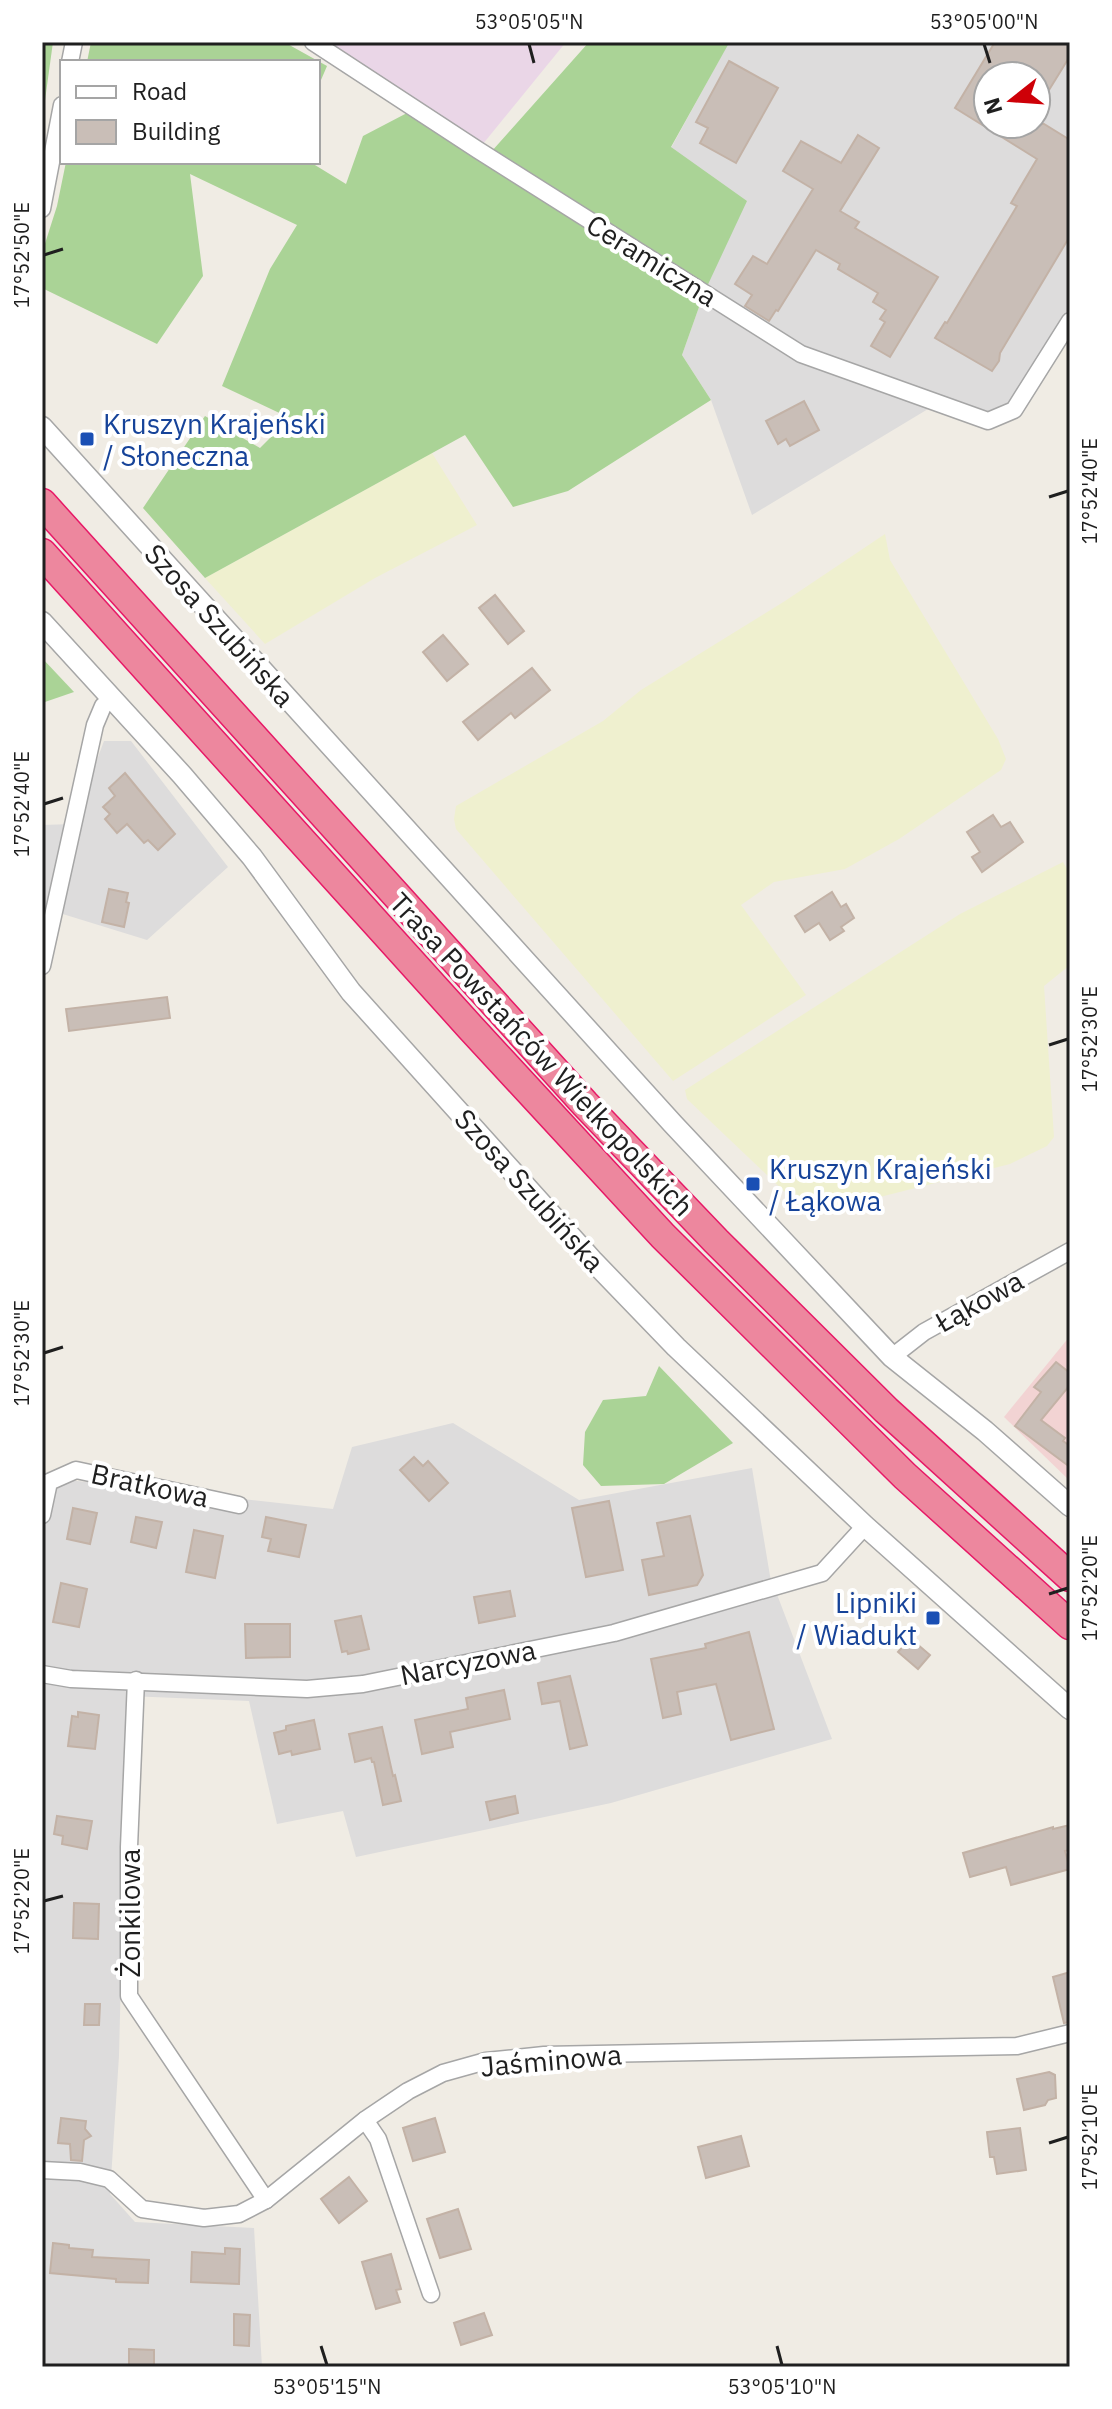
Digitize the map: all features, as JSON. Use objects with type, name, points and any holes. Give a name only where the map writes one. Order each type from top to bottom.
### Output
[{"type":"highway","name":"Trasa Powstańców Wielkopolskich","points":[[42,503],[585,1104],[716,1241],[886,1410],[1070,1577]]},
{"type":"highway","name":"Trasa Powstańców Wielkopolskich","points":[[42,553],[663,1236],[905,1476],[1070,1625]]},
{"type":"street","name":"Ceramiczna","points":[[313,42],[801,354],[988,421],[1014,410],[1070,321]]},
{"type":"street","points":[[42,209],[60,115]]},
{"type":"street","name":"Szosa Szubińska","points":[[42,427],[682,1134],[892,1357],[985,1431],[1070,1506]]},
{"type":"street","name":"Szosa Szubińska","points":[[42,622],[252,857],[351,992],[592,1260],[676,1347],[865,1526],[1070,1709]]},
{"type":"street","points":[[42,966],[95,725],[103,706],[113,698]]},
{"type":"street","name":"Łąkowa","points":[[892,1357],[924,1332],[1070,1251]]},
{"type":"street","name":"Bratkowa","points":[[42,1515],[49,1482],[76,1470],[239,1505]]},
{"type":"street","name":"Narcyzowa","points":[[42,1674],[71,1679],[307,1689],[363,1684],[614,1633],[822,1573],[865,1526]]},
{"type":"street","name":"Żonkilowa","points":[[136,1680],[129,1847],[129,1996],[266,2200]]},
{"type":"street","name":"Jaśminowa","points":[[42,2170],[80,2172],[109,2179],[142,2209],[204,2218],[239,2214],[266,2200],[365,2120],[408,2091],[443,2073],[486,2061],[558,2054],[1017,2046],[1070,2033]]},
{"type":"street","points":[[365,2120],[378,2139],[431,2294]]},
{"type":"shaded area","points":[[313,42],[566,42],[478,150]]},
{"type":"shaded area","points":[[729,42],[1070,42],[1070,321],[1014,410],[988,421],[938,403],[752,515],[711,400],[682,355],[704,293],[671,148]]},
{"type":"shaded area","points":[[104,741],[131,741],[228,867],[147,940],[53,911],[42,911],[42,825],[73,824]]},
{"type":"shaded area","points":[[1070,1336],[1070,1481],[1004,1417]]},
{"type":"shaded area","points":[[453,1423],[579,1500],[752,1468],[770,1576],[832,1739],[611,1803],[356,1857],[343,1811],[277,1824],[249,1701],[128,1696],[119,2056],[110,2194],[135,2222],[254,2228],[262,2367],[42,2367],[42,1515],[49,1482],[68,1480],[333,1509],[352,1447]]},
{"type":"green space","points":[[42,42],[53,42],[42,122]]},
{"type":"green space","points":[[91,42],[284,42],[316,60],[87,60]]},
{"type":"green space","points":[[589,42],[729,43],[671,147],[747,201],[704,293],[682,355],[711,400],[568,491],[513,507],[465,435],[205,578],[143,508],[205,416],[260,448],[290,418],[222,386],[270,269],[297,225],[190,174],[203,276],[157,344],[42,288],[42,253],[57,206],[66,164],[313,164],[346,184],[363,136],[407,113],[483,161]]},
{"type":"green space","points":[[320,62],[327,66],[320,82]]},
{"type":"green space","points":[[432,453],[477,525],[375,578],[265,644],[205,578]]},
{"type":"green space","points":[[885,534],[890,560],[998,739],[1006,759],[1001,770],[899,839],[845,869],[774,882],[741,905],[806,995],[673,1081],[456,829],[456,806],[603,721],[641,690],[785,601]]},
{"type":"green space","points":[[42,658],[74,692],[42,703]]},
{"type":"green space","points":[[1063,862],[1070,874],[1070,965],[1044,986],[1054,1137],[1047,1146],[1010,1164],[809,1215],[687,1099],[685,1090],[960,914]]},
{"type":"green space","points":[[659,1366],[733,1443],[664,1484],[601,1486],[583,1465],[585,1432],[603,1400],[646,1396]]},
{"type":"building","points":[[995,42],[1070,42],[1070,56],[1052,85],[1052,60],[984,60]]},
{"type":"building","points":[[729,61],[778,88],[736,163],[700,143],[708,128],[696,122]]},
{"type":"building","points":[[972,80],[972,119],[955,108]]},
{"type":"building","points":[[1052,129],[1070,140],[1070,236],[992,371],[935,338],[1017,206],[1011,203],[1037,159],[1006,140],[1052,140]]},
{"type":"building","points":[[858,135],[879,148],[840,211],[859,222],[855,228],[938,277],[890,357],[871,346],[885,322],[880,319],[886,310],[873,302],[878,293],[838,269],[840,264],[816,250],[769,321],[745,306],[752,295],[735,284],[753,256],[767,264],[813,189],[783,171],[801,141],[841,163]]},
{"type":"building","points":[[804,401],[819,430],[790,446],[786,439],[778,444],[766,421]]},
{"type":"building","points":[[495,595],[524,631],[508,644],[479,608]]},
{"type":"building","points":[[443,635],[468,664],[447,681],[423,652]]},
{"type":"building","points":[[532,668],[550,690],[515,718],[511,713],[478,740],[463,722]]},
{"type":"building","points":[[125,773],[175,834],[158,850],[148,840],[144,843],[127,824],[117,833],[105,819],[110,814],[103,807],[115,796],[109,788]]},
{"type":"building","points":[[993,815],[1001,827],[1010,822],[1023,842],[982,872],[972,857],[980,852],[967,832]]},
{"type":"building","points":[[109,889],[128,893],[124,927],[102,922]]},
{"type":"building","points":[[832,892],[841,907],[846,904],[854,918],[841,927],[844,931],[830,940],[819,923],[805,932],[795,916]]},
{"type":"building","points":[[167,997],[170,1018],[69,1031],[66,1009]]},
{"type":"building","points":[[1056,1362],[1070,1373],[1070,1385],[1041,1420],[1065,1438],[1063,1441],[1070,1446],[1070,1467],[1015,1426],[1041,1392],[1034,1387]]},
{"type":"building","points":[[414,1457],[423,1466],[428,1461],[448,1483],[429,1501],[400,1470]]},
{"type":"building","points":[[609,1501],[623,1570],[586,1577],[572,1508]]},
{"type":"building","points":[[73,1508],[97,1513],[90,1544],[67,1539]]},
{"type":"building","points":[[690,1516],[703,1575],[697,1585],[649,1595],[642,1560],[664,1556],[657,1523]]},
{"type":"building","points":[[136,1517],[162,1522],[156,1548],[131,1542]]},
{"type":"building","points":[[266,1517],[306,1525],[299,1557],[268,1551],[271,1539],[262,1537]]},
{"type":"building","points":[[194,1530],[223,1536],[215,1578],[186,1572]]},
{"type":"building","points":[[61,1583],[87,1589],[79,1627],[53,1622]]},
{"type":"building","points":[[510,1591],[515,1616],[479,1623],[474,1597]]},
{"type":"building","points":[[361,1616],[369,1649],[348,1654],[347,1651],[342,1652],[335,1621]]},
{"type":"building","points":[[245,1624],[290,1624],[290,1657],[246,1658]]},
{"type":"building","points":[[749,1632],[774,1729],[731,1740],[716,1684],[677,1692],[681,1714],[663,1718],[651,1659],[706,1648],[705,1644]]},
{"type":"building","points":[[910,1638],[930,1655],[918,1669],[898,1652]]},
{"type":"building","points":[[570,1676],[587,1745],[570,1749],[560,1701],[542,1704],[538,1683]]},
{"type":"building","points":[[504,1690],[510,1719],[450,1732],[453,1747],[422,1754],[415,1720],[468,1709],[466,1698]]},
{"type":"building","points":[[78,1712],[99,1715],[95,1749],[68,1746],[72,1716],[78,1717]]},
{"type":"building","points":[[314,1720],[320,1749],[292,1755],[291,1751],[279,1754],[274,1733],[286,1730],[286,1726]]},
{"type":"building","points":[[382,1727],[401,1801],[383,1805],[374,1762],[371,1758],[355,1762],[349,1734]]},
{"type":"building","points":[[515,1796],[518,1813],[490,1820],[486,1802]]},
{"type":"building","points":[[57,1816],[92,1821],[87,1849],[62,1844],[63,1836],[54,1834]]},
{"type":"building","points":[[1070,1825],[1070,1850],[1065,1851],[1070,1869],[1011,1885],[1006,1867],[970,1877],[963,1853]]},
{"type":"building","points":[[74,1903],[99,1904],[98,1939],[73,1938]]},
{"type":"building","points":[[1070,1972],[1070,2022],[1064,2023],[1053,1977]]},
{"type":"building","points":[[85,2004],[100,2004],[99,2025],[84,2025]]},
{"type":"building","points":[[1049,2072],[1055,2075],[1056,2098],[1048,2100],[1045,2105],[1024,2110],[1017,2079]]},
{"type":"building","points":[[61,2118],[86,2121],[85,2129],[91,2136],[84,2140],[82,2161],[71,2160],[70,2144],[58,2143]]},
{"type":"building","points":[[435,2118],[445,2152],[413,2161],[403,2128]]},
{"type":"building","points":[[1020,2128],[1026,2170],[997,2174],[994,2157],[990,2157],[987,2132]]},
{"type":"building","points":[[741,2136],[749,2166],[706,2178],[698,2147]]},
{"type":"building","points":[[349,2177],[367,2201],[339,2223],[321,2199]]},
{"type":"building","points":[[458,2209],[471,2249],[440,2258],[427,2219]]},
{"type":"building","points":[[53,2243],[93,2250],[92,2257],[149,2260],[148,2283],[50,2273]]},
{"type":"building","points":[[225,2248],[240,2249],[239,2284],[191,2282],[192,2252],[225,2254]]},
{"type":"building","points":[[391,2254],[401,2289],[396,2290],[400,2302],[376,2309],[362,2262]]},
{"type":"building","points":[[484,2313],[492,2335],[461,2345],[454,2323]]},
{"type":"building","points":[[234,2314],[250,2315],[249,2346],[234,2345]]},
{"type":"building","points":[[129,2349],[154,2350],[154,2367],[129,2367]]},
{"type":"place","name":"Kruszyn Krajeński / Słoneczna","points":[[87,439]]},
{"type":"place","name":"Kruszyn Krajeński / Łąkowa","points":[[753,1184]]},
{"type":"place","name":"Lipniki / Wiadukt","points":[[933,1618]]}]
